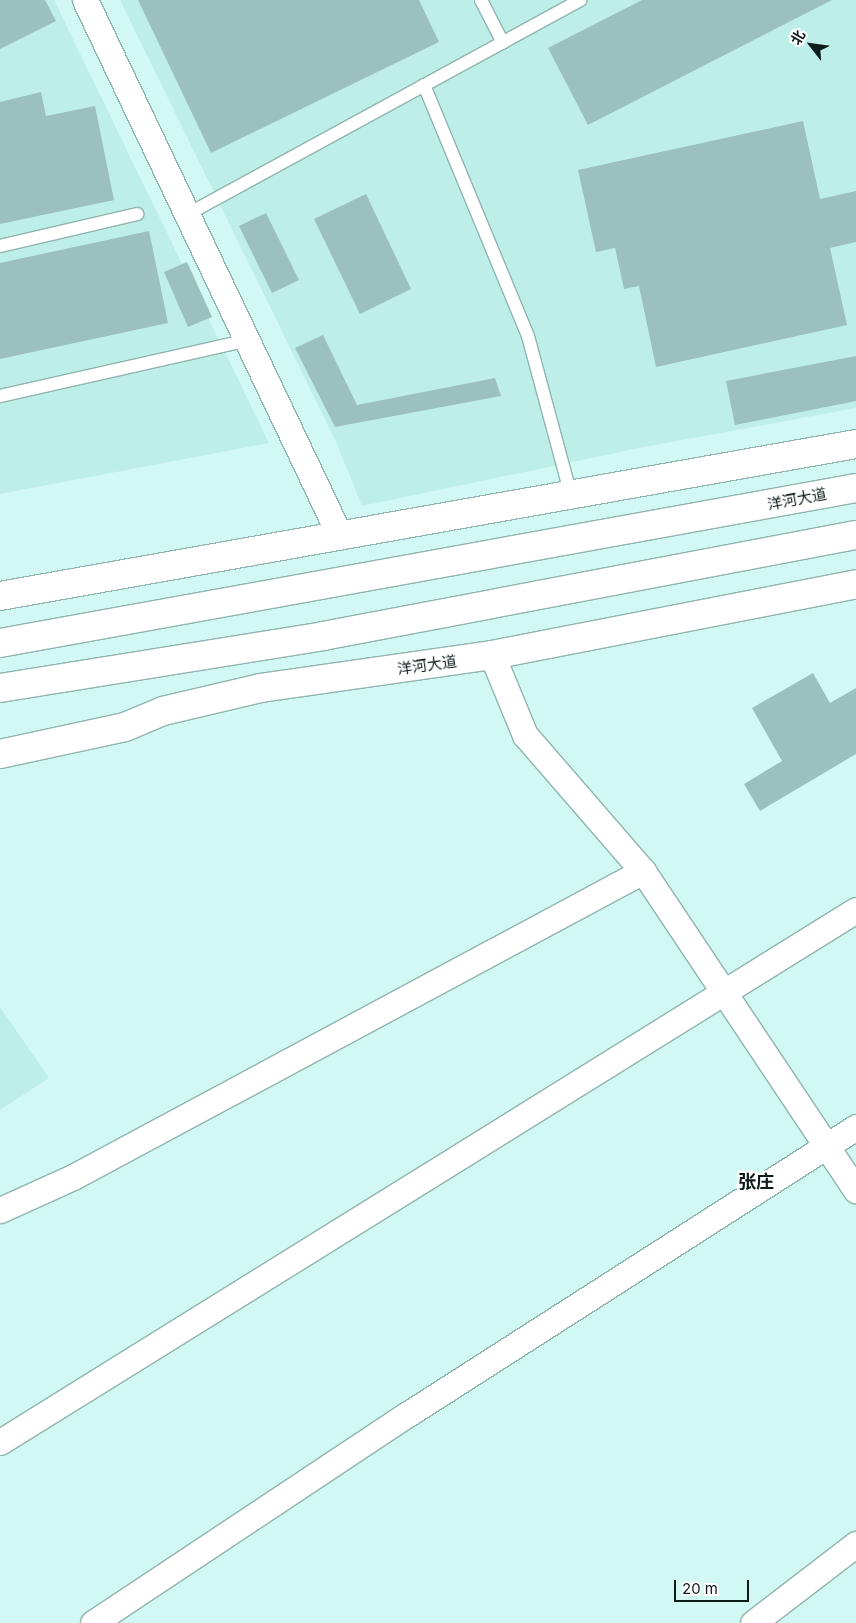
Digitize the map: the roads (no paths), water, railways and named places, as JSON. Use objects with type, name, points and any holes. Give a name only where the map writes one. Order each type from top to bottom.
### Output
[{"type":"main road","points":[[0,596],[856,444]]},
{"type":"main road","name":"洋河大道","points":[[0,643],[856,488]]},
{"type":"main road","points":[[0,688],[470,608],[856,535]]},
{"type":"main road","name":"洋河大道","points":[[0,754],[125,727],[163,711],[261,688],[492,656],[856,584]]},
{"type":"main road","points":[[0,696],[52,680]]},
{"type":"street","points":[[85,0],[340,536]]},
{"type":"street","points":[[492,656],[525,735],[643,871],[856,1190]]},
{"type":"street","points":[[0,1210],[73,1177],[643,871]]},
{"type":"street","points":[[0,1442],[722,990],[856,910]]},
{"type":"street","points":[[93,1623],[408,1414],[856,1127]]},
{"type":"street","points":[[753,1623],[856,1544]]},
{"type":"lane","points":[[481,0],[503,43]]},
{"type":"lane","points":[[188,214],[581,0]]},
{"type":"lane","points":[[424,86],[528,336],[570,496]]},
{"type":"lane","points":[[0,246],[137,214]]},
{"type":"lane","points":[[0,396],[248,340]]},
{"type":"district","name":"张庄","points":[[756,1182]]}]
